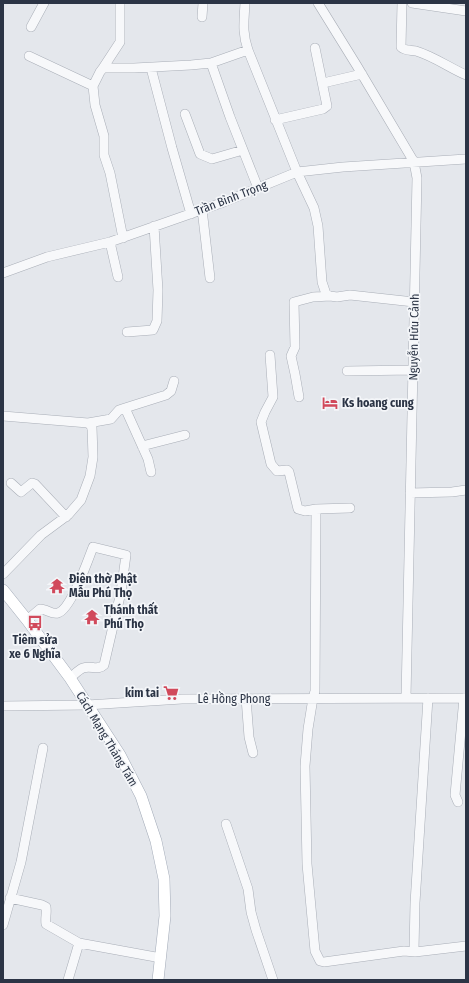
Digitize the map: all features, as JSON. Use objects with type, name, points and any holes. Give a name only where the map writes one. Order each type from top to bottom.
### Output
[{"type":"main road","name":"Cách Mạng Tháng Tám","points":[[3,590],[70,678],[120,755],[141,796],[156,841],[164,879],[165,916],[158,980]]},
{"type":"street","points":[[31,27],[44,3]]},
{"type":"street","points":[[120,3],[120,42],[100,72],[94,86],[95,104],[104,136],[104,155],[110,173],[123,238]]},
{"type":"street","points":[[202,17],[203,3]]},
{"type":"street","points":[[245,3],[243,26],[244,37],[275,120],[314,208],[318,226],[322,282],[326,294],[330,296]]},
{"type":"street","name":"Nguyễn Hữu Cảnh","points":[[318,3],[414,162],[417,178],[406,698]]},
{"type":"street","points":[[402,3],[401,47],[404,50],[427,56],[466,75]]},
{"type":"street","points":[[412,3],[466,11]]},
{"type":"street","points":[[275,120],[323,109],[327,106],[315,48]]},
{"type":"street","points":[[103,68],[152,68],[211,63],[248,50]]},
{"type":"street","points":[[29,56],[94,86]]},
{"type":"street","points":[[211,63],[258,188]]},
{"type":"street","points":[[152,68],[172,148],[191,214]]},
{"type":"street","points":[[323,83],[362,74]]},
{"type":"street","points":[[185,114],[200,154],[212,159],[243,150]]},
{"type":"street","name":"Trần Bình Trọng","points":[[3,273],[47,257],[123,238],[191,214],[297,172],[343,167],[466,159]]},
{"type":"street","points":[[202,209],[210,278]]},
{"type":"street","points":[[127,332],[153,330],[156,325],[158,290],[154,226]]},
{"type":"street","points":[[110,242],[118,276]]},
{"type":"street","points":[[299,397],[291,356],[295,347],[294,302],[313,297],[350,296],[414,302]]},
{"type":"street","points":[[270,355],[273,397],[261,422],[271,464],[277,471],[287,470],[289,472],[298,509],[305,511],[316,509],[350,508]]},
{"type":"street","points":[[347,371],[413,370]]},
{"type":"street","points":[[3,416],[88,423],[111,419],[120,410],[166,395],[170,392],[174,381]]},
{"type":"street","points":[[125,408],[148,459],[152,472]]},
{"type":"street","points":[[3,574],[41,535],[66,517],[81,500],[90,476],[92,457],[92,427],[88,423]]},
{"type":"street","points":[[142,446],[185,435]]},
{"type":"street","points":[[11,483],[21,492],[32,484],[36,484],[66,517]]},
{"type":"street","points":[[410,493],[452,492],[466,490]]},
{"type":"street","points":[[316,509],[315,691],[305,766],[305,815],[307,864],[314,943],[317,958],[324,962],[404,951],[415,952],[466,946]]},
{"type":"street","points":[[27,620],[43,609],[56,614],[61,612],[70,600],[81,580],[93,547],[126,555],[121,592],[104,664],[98,669],[92,667],[83,668],[70,678]]},
{"type":"street","points":[[246,698],[248,737],[253,752]]},
{"type":"street","points":[[415,952],[415,903],[428,698]]},
{"type":"street","points":[[458,802],[455,795],[465,698]]},
{"type":"street","name":"Lê Hồng Phong","points":[[3,706],[87,705],[182,699],[465,698]]},
{"type":"street","points":[[3,925],[21,862],[43,748]]},
{"type":"street","points":[[226,824],[248,889],[251,912],[273,980]]},
{"type":"street","points":[[10,898],[46,907],[46,924],[79,943],[161,958]]},
{"type":"street","points":[[68,980],[79,943]]},
{"type":"place","name":"Ks hoang cung","points":[[330,403]]},
{"type":"place","name":"Điện thờ Phật Mẫu Phú Thọ","points":[[57,586]]},
{"type":"place","name":"Thánh thất Phú Thọ","points":[[92,617]]},
{"type":"place","name":"Tiêm sửa xe 6 Nghĩa","points":[[35,623]]},
{"type":"place","name":"kim tai","points":[[171,693]]}]
